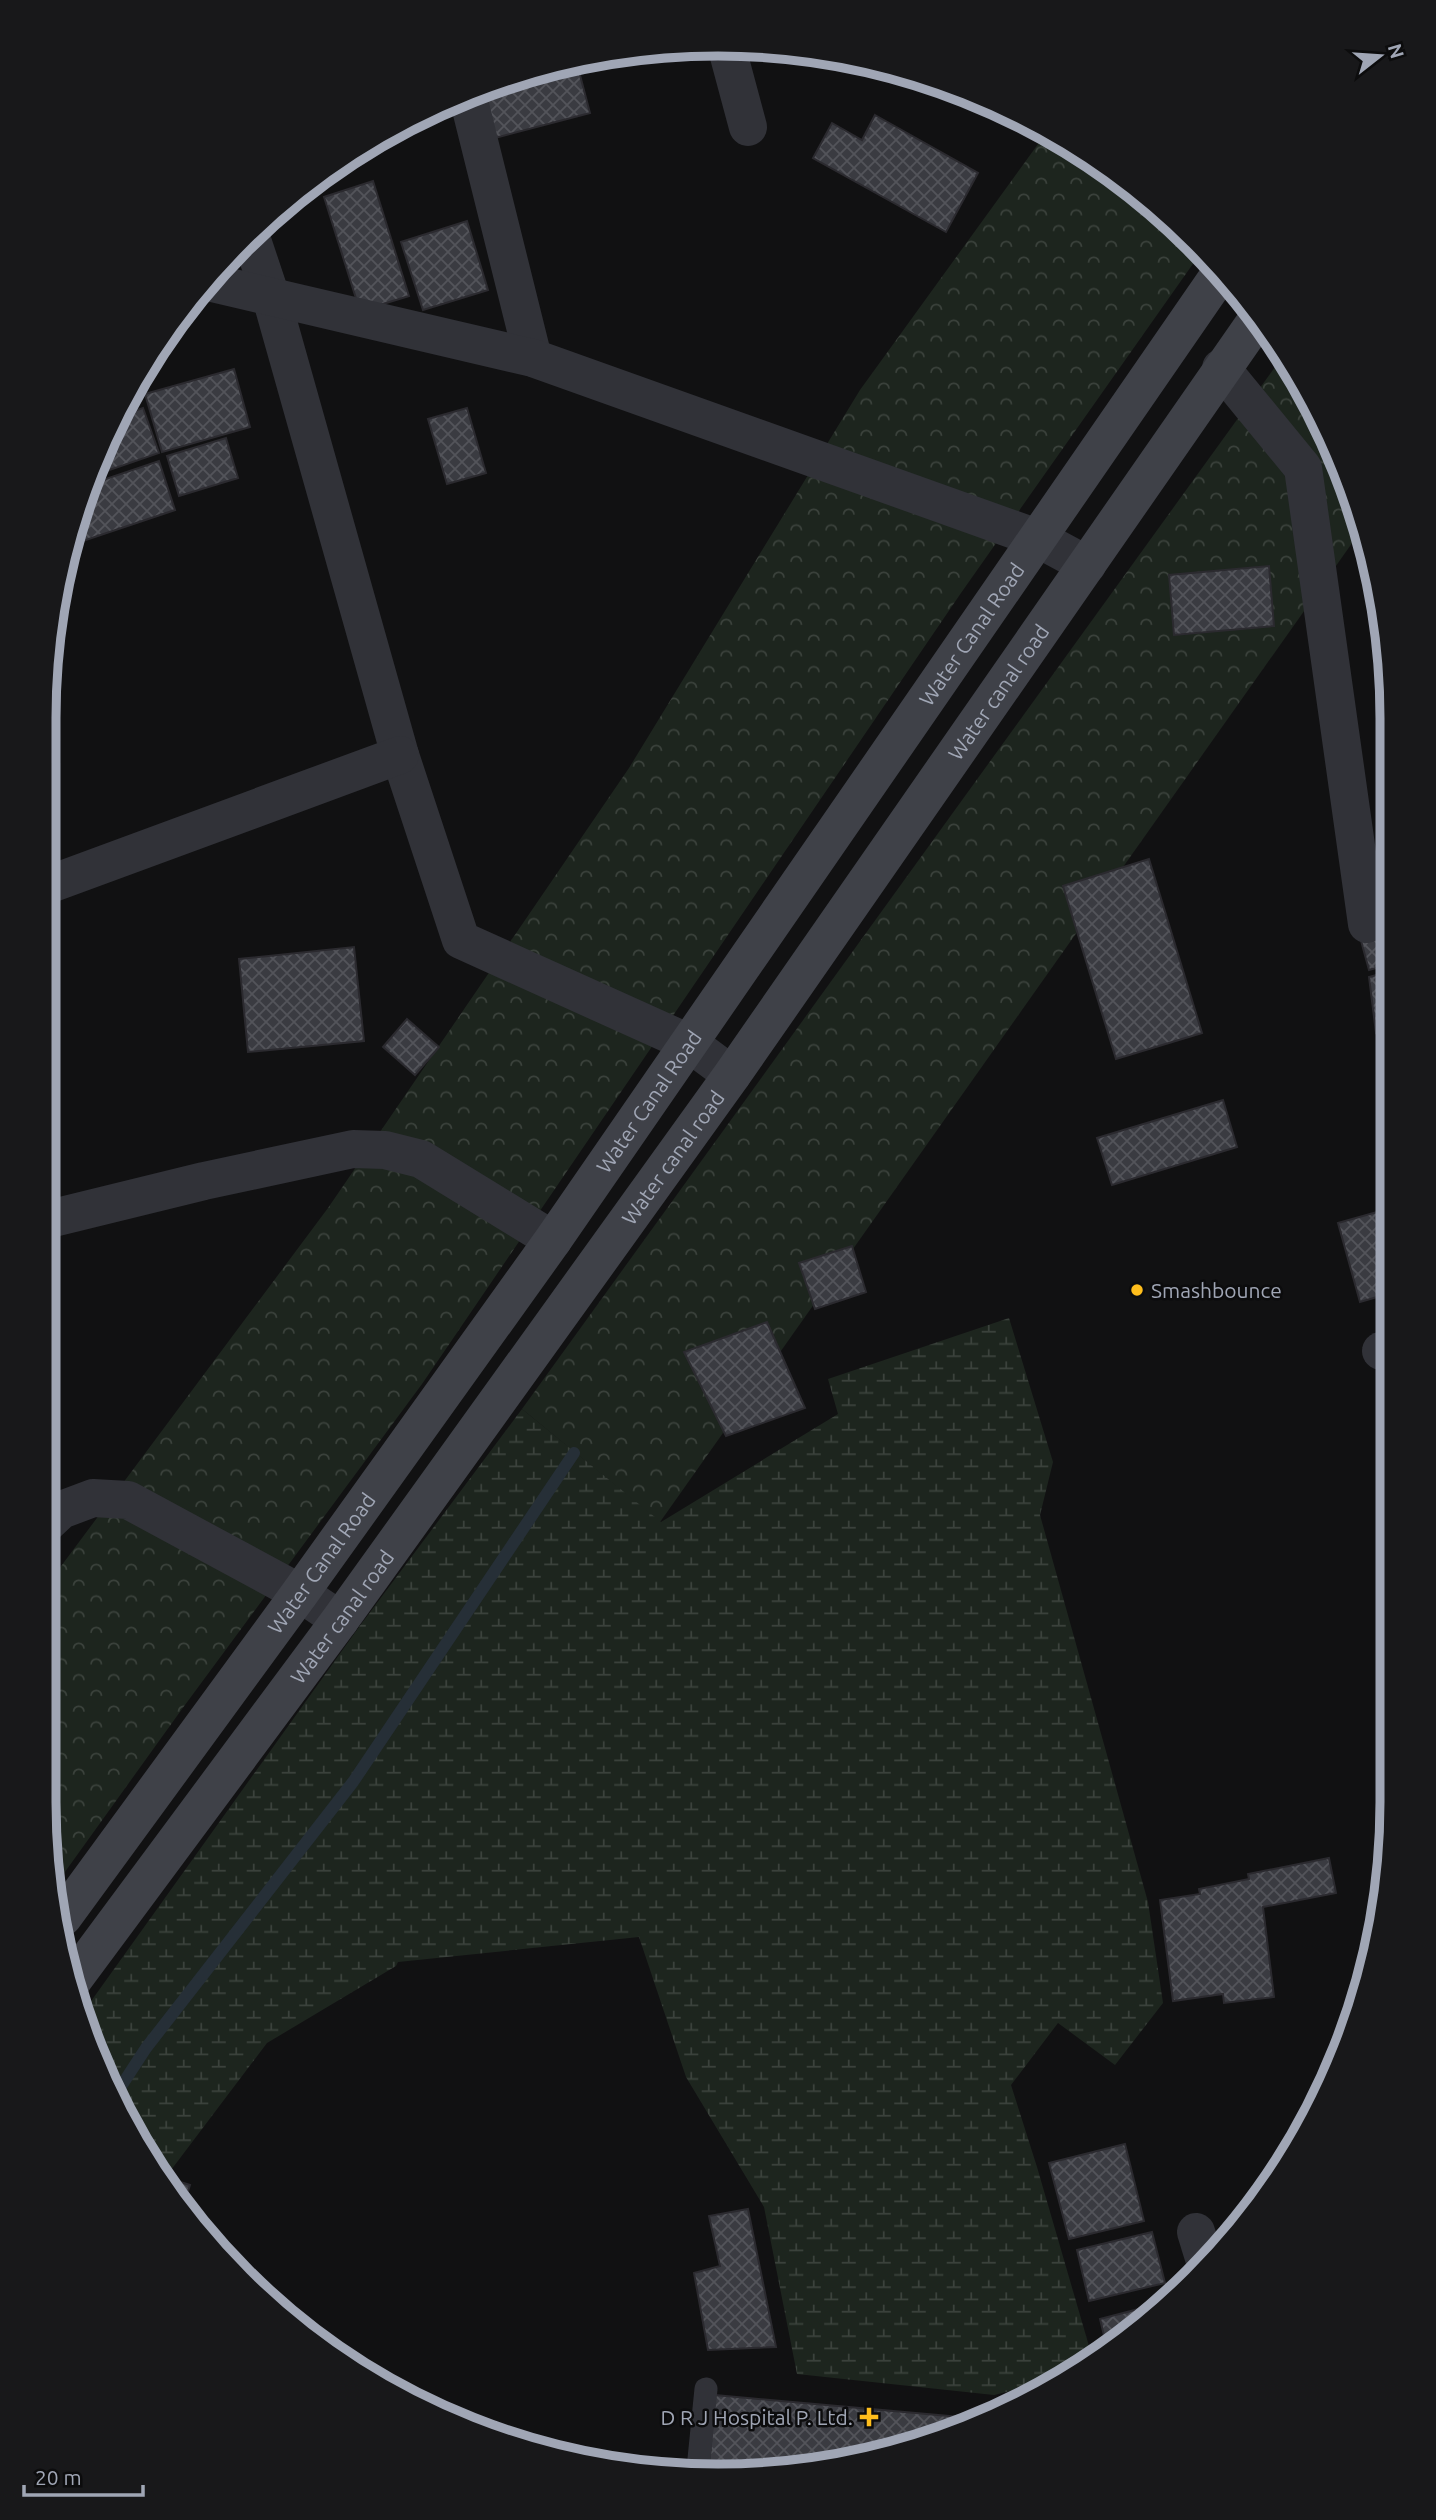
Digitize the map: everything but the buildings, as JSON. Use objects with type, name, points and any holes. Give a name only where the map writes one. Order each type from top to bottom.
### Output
[{"type":"main road","name":"Water Canal Road","points":[[66,1913],[553,1240],[1216,281]]},
{"type":"main road","name":"Water canal road","points":[[79,1972],[340,1620],[733,1074],[1252,327]]},
{"type":"street","points":[[729,56],[748,127]]},
{"type":"street","points":[[470,104],[533,358]]},
{"type":"street","points":[[254,246],[271,297],[400,755],[461,940],[688,1043],[733,1074]]},
{"type":"street","points":[[218,284],[533,358],[1037,538],[1087,565]]},
{"type":"street","points":[[1221,368],[1303,468],[1367,924]]},
{"type":"street","points":[[56,882],[400,755]]},
{"type":"street","points":[[56,1217],[353,1149],[385,1150],[421,1159],[553,1240]]},
{"type":"street","points":[[56,1515],[61,1510],[93,1498],[128,1500],[300,1593],[340,1620]]},
{"type":"lane","points":[[699,2464],[706,2389]]},
{"type":"green space","points":[[1041,140],[1121,193],[1196,260],[961,593],[422,1384],[61,1878],[56,1802],[56,1573],[328,1208],[629,768],[860,390]]},
{"type":"green space","points":[[1277,364],[1312,425],[1330,465],[1355,539],[660,1522],[522,1409]]},
{"type":"green space","points":[[1009,1318],[1053,1462],[1040,1515],[1148,1902],[1163,2003],[1115,2065],[1058,2023],[1011,2085],[1090,2349],[1027,2387],[994,2395],[797,2374],[764,2207],[686,2077],[639,1937],[398,1962],[396,1966],[267,2043],[169,2172],[124,2095],[88,2005],[359,1627],[522,1409],[661,1522],[838,1414],[828,1379]]},
{"type":"waterway","points":[[120,2087],[146,2048],[353,1782],[574,1453]]},
{"type":"place","name":"Smashbounce","points":[[1137,1290]]},
{"type":"place","name":"D R J Hospital P. Ltd.","points":[[869,2417]]}]
